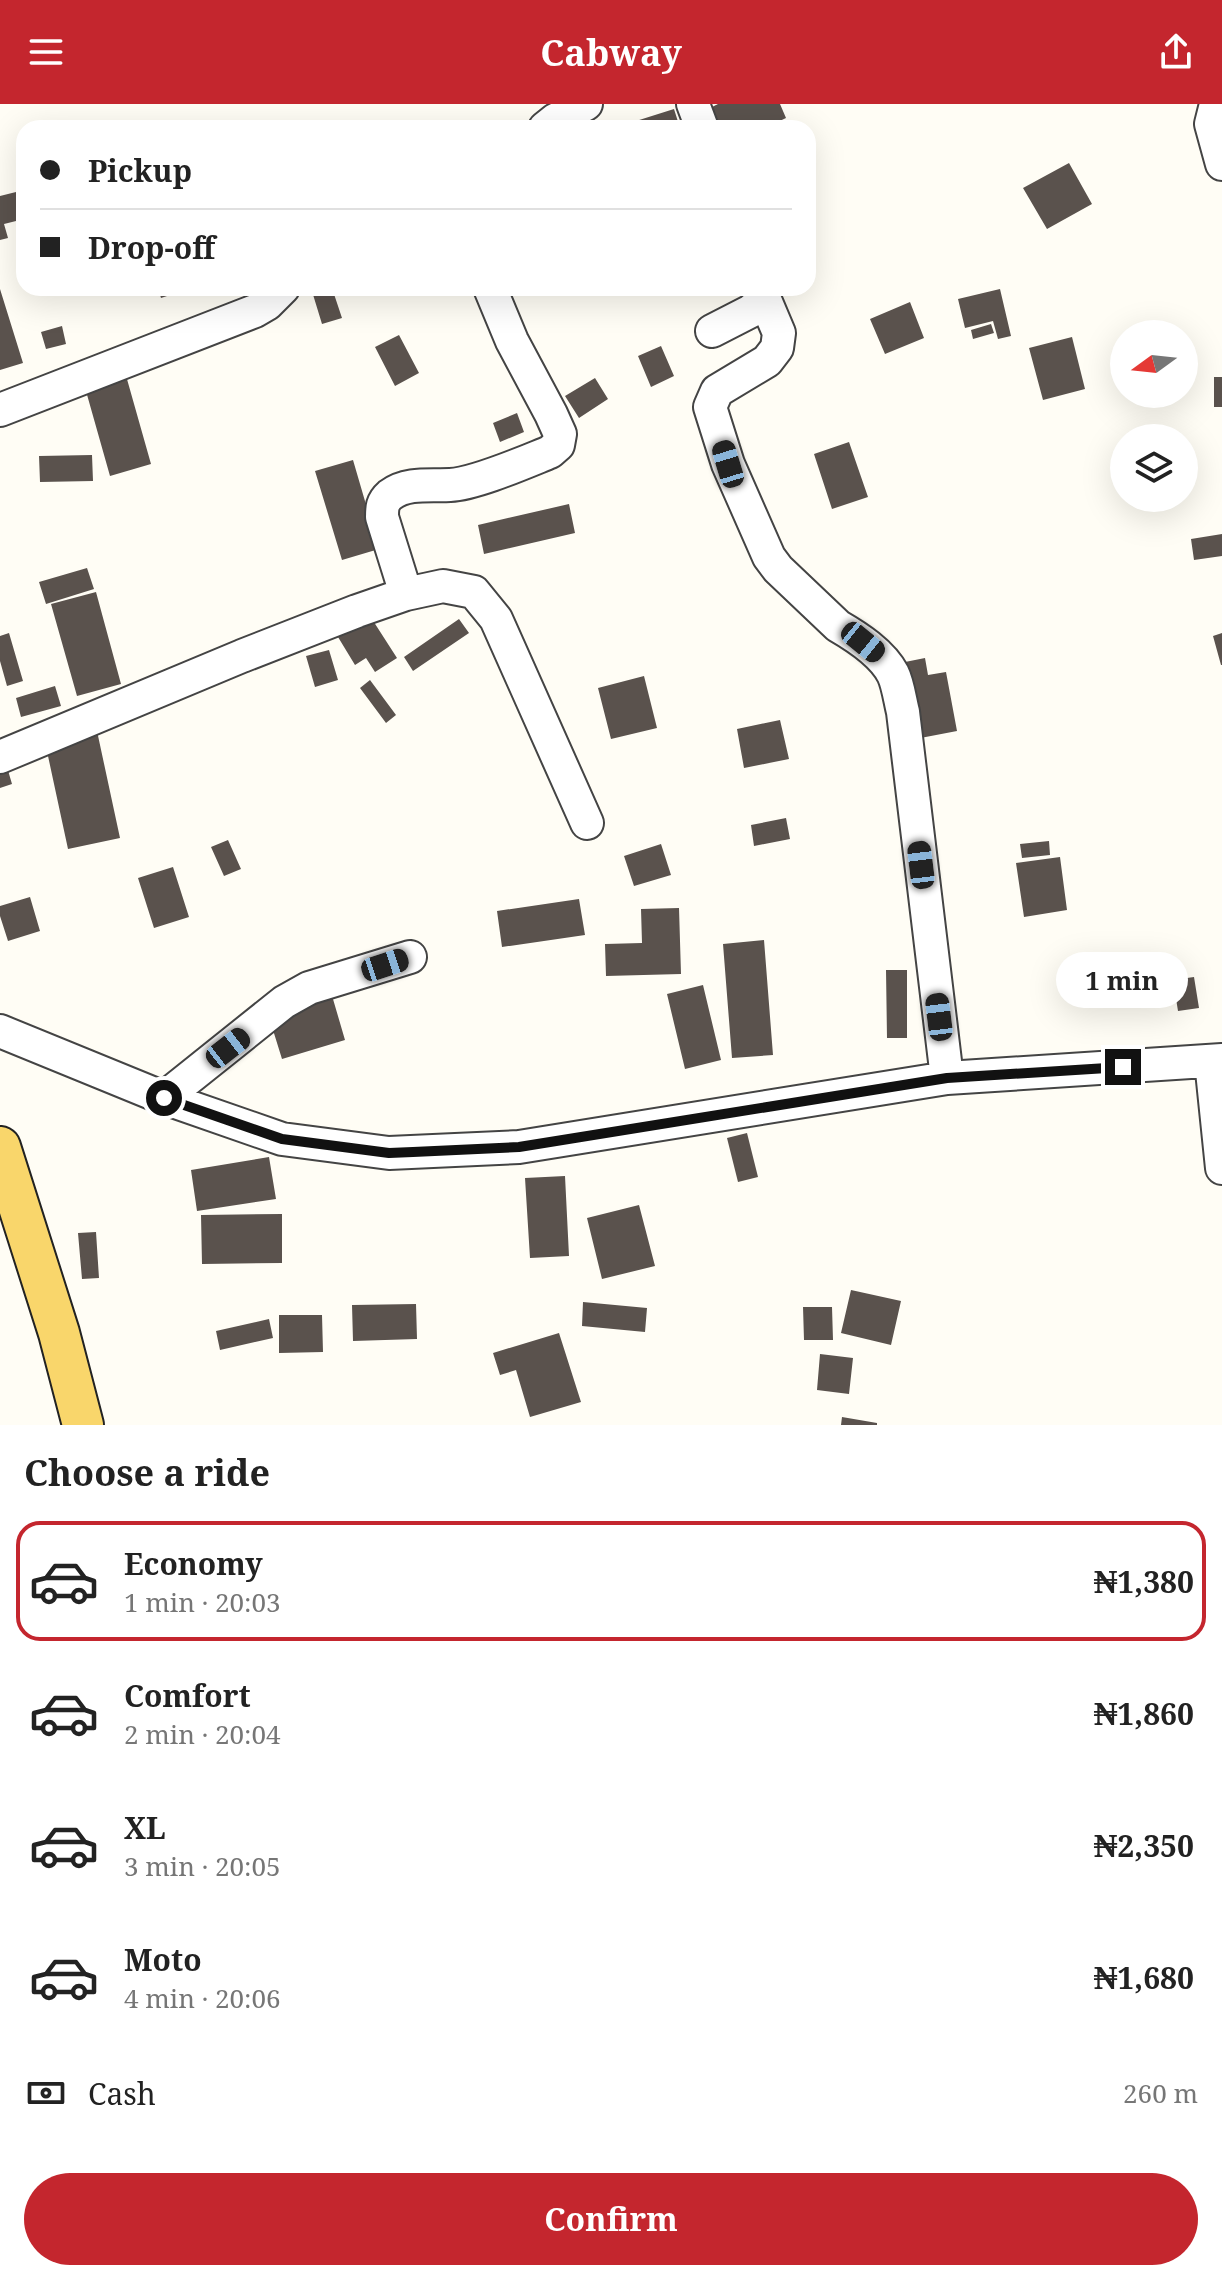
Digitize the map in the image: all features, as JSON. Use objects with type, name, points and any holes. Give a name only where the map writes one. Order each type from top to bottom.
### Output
[{"type":"main road","points":[[0,1147],[59,1333],[83,1425]]},
{"type":"street","points":[[555,120],[586,104]]},
{"type":"street","points":[[1216,104],[1211,124],[1222,164]]},
{"type":"street","points":[[0,410],[255,311],[275,296]]},
{"type":"street","points":[[406,594],[382,517],[383,504],[391,495],[424,485],[469,482],[550,452],[558,445],[560,434],[512,341],[493,296]]},
{"type":"street","points":[[712,331],[751,311],[761,296]]},
{"type":"street","points":[[763,296],[779,333],[777,348],[767,361],[717,391],[710,407],[728,464],[769,557],[838,626],[875,653],[893,674],[903,712],[947,1078]]},
{"type":"street","points":[[0,757],[256,650],[406,594],[443,586],[474,592],[496,619],[587,823]]},
{"type":"street","points":[[164,1098],[284,1002],[309,988],[410,957]]},
{"type":"street","points":[[0,1031],[164,1098],[282,1139],[389,1153],[519,1147],[947,1078],[1216,1060],[1222,1168]]},
{"type":"building","points":[[718,104],[780,104],[786,118],[713,120],[708,109]]},
{"type":"building","points":[[674,109],[677,120],[639,120]]},
{"type":"building","points":[[1069,163],[1092,204],[1047,229],[1023,188]]},
{"type":"building","points":[[16,192],[16,221],[4,224],[8,238],[0,240],[0,196]]},
{"type":"building","points":[[0,289],[23,363],[0,370]]},
{"type":"building","points":[[1000,289],[1011,336],[998,339],[993,321],[965,328],[958,299]]},
{"type":"building","points":[[313,296],[335,296],[342,318],[322,324]]},
{"type":"building","points":[[910,302],[924,338],[885,354],[870,319]]},
{"type":"building","points":[[991,324],[994,333],[973,339],[971,330]]},
{"type":"building","points":[[62,326],[66,344],[46,349],[41,332]]},
{"type":"building","points":[[399,335],[419,373],[395,386],[375,347]]},
{"type":"building","points":[[1072,337],[1085,389],[1043,400],[1029,348]]},
{"type":"building","points":[[661,346],[674,376],[651,387],[638,356]]},
{"type":"building","points":[[123,365],[151,464],[110,476],[82,377]]},
{"type":"building","points":[[1214,377],[1222,377],[1222,407],[1214,407]]},
{"type":"building","points":[[595,378],[608,399],[579,418],[565,396]]},
{"type":"building","points":[[517,413],[524,432],[500,442],[493,423]]},
{"type":"building","points":[[849,442],[868,497],[832,509],[814,454]]},
{"type":"building","points":[[92,455],[93,481],[40,482],[39,456]]},
{"type":"building","points":[[353,460],[379,549],[342,560],[315,471]]},
{"type":"building","points":[[569,504],[575,533],[484,554],[478,525]]},
{"type":"building","points":[[1222,534],[1222,556],[1194,560],[1191,539]]},
{"type":"building","points":[[87,568],[94,589],[46,604],[39,582]]},
{"type":"building","points":[[96,592],[121,684],[77,696],[51,604]]},
{"type":"building","points":[[370,616],[397,658],[375,672],[366,658],[355,665],[338,637]]},
{"type":"building","points":[[459,619],[469,633],[413,671],[404,657]]},
{"type":"building","points":[[9,633],[23,681],[7,686],[0,661],[0,636]]},
{"type":"building","points":[[1222,633],[1222,665],[1221,665],[1213,636]]},
{"type":"building","points":[[329,650],[338,680],[315,687],[306,656]]},
{"type":"building","points":[[925,658],[928,675],[946,672],[957,731],[910,740],[895,664]]},
{"type":"building","points":[[644,676],[657,728],[611,739],[598,688]]},
{"type":"building","points":[[370,680],[396,715],[386,723],[360,688]]},
{"type":"building","points":[[55,686],[61,706],[21,717],[16,698]]},
{"type":"building","points":[[780,720],[789,759],[744,768],[737,729]]},
{"type":"building","points":[[97,731],[120,838],[68,849],[45,742]]},
{"type":"building","points":[[7,767],[12,784],[0,788],[0,770]]},
{"type":"building","points":[[786,818],[790,839],[754,846],[751,825]]},
{"type":"building","points":[[228,840],[241,869],[224,876],[211,847]]},
{"type":"building","points":[[1049,841],[1050,855],[1022,858],[1020,844]]},
{"type":"building","points":[[661,844],[671,875],[634,886],[624,856]]},
{"type":"building","points":[[1060,857],[1067,910],[1024,917],[1016,863]]},
{"type":"building","points":[[173,867],[189,917],[154,928],[138,878]]},
{"type":"building","points":[[30,897],[40,931],[8,941],[0,906]]},
{"type":"building","points":[[579,899],[585,935],[502,947],[497,911]]},
{"type":"building","points":[[679,908],[681,974],[606,976],[605,944],[642,943],[641,909]]},
{"type":"building","points":[[764,940],[773,1055],[732,1058],[723,944]]},
{"type":"building","points":[[886,970],[907,970],[907,1038],[887,1038]]},
{"type":"building","points":[[1194,977],[1199,1008],[1178,1011],[1173,980]]},
{"type":"building","points":[[328,982],[345,1040],[282,1059],[264,1001]]},
{"type":"building","points":[[703,985],[721,1060],[685,1069],[667,994]]},
{"type":"building","points":[[747,1133],[758,1177],[738,1182],[727,1138]]},
{"type":"building","points":[[269,1157],[276,1199],[197,1211],[191,1170]]},
{"type":"building","points":[[565,1176],[569,1256],[530,1258],[525,1178]]},
{"type":"building","points":[[639,1205],[655,1266],[602,1279],[587,1218]]},
{"type":"building","points":[[282,1214],[282,1263],[202,1264],[201,1215]]},
{"type":"building","points":[[96,1232],[99,1278],[82,1279],[78,1233]]},
{"type":"building","points":[[851,1290],[901,1301],[891,1345],[841,1333]]},
{"type":"building","points":[[583,1302],[647,1308],[645,1332],[582,1326]]},
{"type":"building","points":[[416,1304],[417,1339],[353,1341],[352,1305]]},
{"type":"building","points":[[803,1307],[832,1307],[833,1340],[804,1340]]},
{"type":"building","points":[[279,1315],[322,1315],[323,1352],[279,1353]]},
{"type":"building","points":[[269,1319],[273,1338],[220,1350],[216,1331]]},
{"type":"building","points":[[559,1333],[581,1402],[530,1417],[516,1370],[500,1375],[493,1353]]},
{"type":"building","points":[[820,1354],[853,1358],[849,1394],[817,1390]]},
{"type":"building","points":[[842,1417],[877,1423],[877,1425],[841,1425]]},
{"type":"route","points":[[164,1098],[282,1139],[389,1153],[461,1151],[519,1147],[947,1078],[1123,1067]]}]
